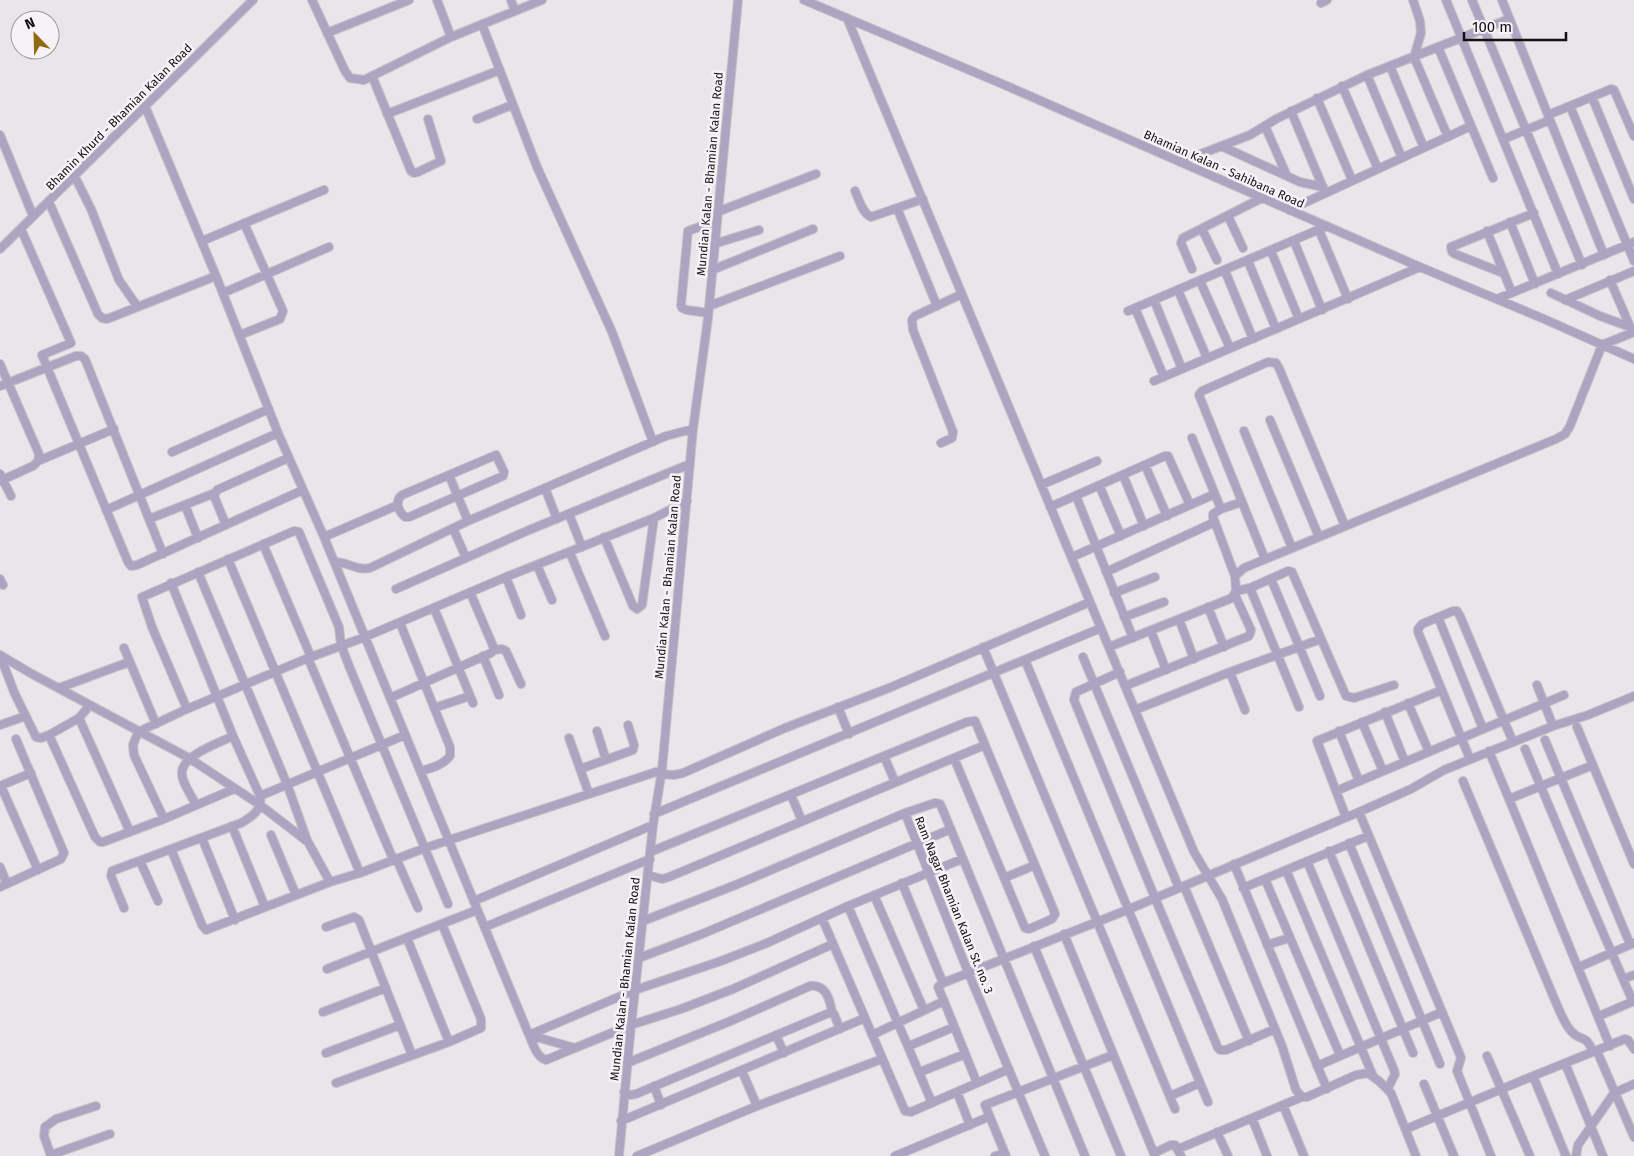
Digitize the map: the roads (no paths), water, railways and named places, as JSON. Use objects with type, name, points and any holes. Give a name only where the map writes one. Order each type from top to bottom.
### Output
[{"type":"street","name":"Bhamin Khurd - Bhamian Kalan Road","points":[[0,249],[253,0]]},
{"type":"street","points":[[327,33],[409,0]]},
{"type":"street","points":[[437,0],[451,37]]},
{"type":"street","points":[[511,0],[515,11]]},
{"type":"street","points":[[314,1],[327,33],[350,78],[364,80],[451,37],[542,0]]},
{"type":"street","name":"Mundian Kalan - Bhamian Kalan Road","points":[[619,1156],[624,1092],[654,814],[661,772],[693,429],[709,309],[738,0]]},
{"type":"street","name":"Bhamian Kalan - Sahibana Road","points":[[804,0],[1007,86],[1634,360]]},
{"type":"street","points":[[1413,0],[1420,21],[1421,33],[1414,57],[1448,137]]},
{"type":"street","points":[[1446,0],[1558,274]]},
{"type":"street","points":[[1472,0],[1582,264]]},
{"type":"street","points":[[1502,0],[1604,255]]},
{"type":"street","points":[[847,18],[1194,852],[1207,876],[1215,885],[1222,900],[1282,1046],[1296,1090],[1302,1097]]},
{"type":"street","points":[[1180,162],[1250,135],[1291,111],[1367,75],[1509,19]]},
{"type":"street","points":[[482,24],[537,167],[612,332],[653,442]]},
{"type":"street","points":[[1438,47],[1493,178]]},
{"type":"street","points":[[1390,66],[1424,148]]},
{"type":"street","points":[[388,114],[500,70]]},
{"type":"street","points":[[1367,75],[1402,158]]},
{"type":"street","points":[[372,76],[411,171],[414,173],[441,161],[428,119]]},
{"type":"street","points":[[1342,86],[1378,169]]},
{"type":"street","points":[[1504,140],[1570,106],[1611,89],[1614,90],[1634,136]]},
{"type":"street","points":[[1592,97],[1634,200]]},
{"type":"street","points":[[1317,98],[1352,180]]},
{"type":"street","points":[[477,119],[512,105]]},
{"type":"street","points":[[145,106],[202,241],[288,458],[335,562],[448,840],[538,1054],[546,1060],[631,1025],[682,1009],[733,989],[833,944]]},
{"type":"street","points":[[1570,106],[1631,244],[1634,261]]},
{"type":"street","points":[[1291,111],[1324,190]]},
{"type":"street","points":[[1265,126],[1287,176]]},
{"type":"street","points":[[1289,210],[1324,190],[1378,169],[1471,126]]},
{"type":"street","points":[[0,135],[33,216]]},
{"type":"street","points":[[1221,146],[1300,182],[1324,190]]},
{"type":"street","points":[[816,174],[688,231],[682,308],[687,310],[709,309],[840,256]]},
{"type":"street","points":[[74,175],[91,209],[119,280],[137,306]]},
{"type":"street","points":[[202,241],[324,190]]},
{"type":"street","points":[[856,191],[867,216],[871,217],[923,199]]},
{"type":"street","points":[[1192,269],[1181,241],[1262,198]]},
{"type":"street","points":[[48,202],[98,314],[102,318],[108,319],[216,276]]},
{"type":"street","points":[[897,208],[937,306]]},
{"type":"street","points":[[1504,273],[1455,254],[1451,249],[1454,245],[1534,212]]},
{"type":"street","points":[[1228,216],[1243,248]]},
{"type":"street","points":[[1510,222],[1535,284]]},
{"type":"street","points":[[240,335],[280,319],[283,315],[283,311],[244,223]]},
{"type":"street","points":[[1164,377],[1131,310],[1294,242],[1327,226]]},
{"type":"street","points":[[21,229],[71,343],[42,356],[131,566],[163,554],[303,490]]},
{"type":"street","points":[[712,270],[813,229]]},
{"type":"street","points":[[1202,229],[1217,260]]},
{"type":"street","points":[[714,244],[760,230]]},
{"type":"street","points":[[1318,230],[1348,299]]},
{"type":"street","points":[[1487,231],[1512,293]]},
{"type":"street","points":[[1294,242],[1322,310]]},
{"type":"street","points":[[1497,299],[1631,244]]},
{"type":"street","points":[[223,293],[329,248]]},
{"type":"street","points":[[1270,251],[1299,319]]},
{"type":"street","points":[[1248,261],[1276,329]]},
{"type":"street","points":[[1154,381],[1420,267]]},
{"type":"street","points":[[1224,270],[1253,339]]},
{"type":"street","points":[[1565,300],[1634,271]]},
{"type":"street","points":[[1610,280],[1632,330]]},
{"type":"street","points":[[1200,281],[1230,348]]},
{"type":"street","points":[[1178,290],[1207,358]]},
{"type":"street","points":[[1551,293],[1632,330]]},
{"type":"street","points":[[941,443],[952,438],[953,432],[911,324],[915,316],[962,294]]},
{"type":"street","points":[[1154,300],[1182,369]]},
{"type":"street","points":[[1235,576],[1244,568],[1565,434],[1570,426],[1602,345],[1632,330]]},
{"type":"street","points":[[4,384],[46,366],[76,356],[81,356],[85,359],[163,554]]},
{"type":"street","points":[[1265,559],[1199,395],[1202,391],[1272,362],[1276,363],[1279,368],[1345,526]]},
{"type":"street","points":[[0,364],[4,384],[39,454],[38,461]]},
{"type":"street","points":[[172,452],[269,409]]},
{"type":"street","points":[[1270,420],[1319,536]]},
{"type":"street","points":[[12,496],[1,478],[33,466],[38,461],[114,429]]},
{"type":"street","points":[[335,562],[341,562],[362,570],[370,568],[468,521],[676,432],[693,429]]},
{"type":"street","points":[[1244,432],[1292,548]]},
{"type":"street","points":[[106,510],[278,433]]},
{"type":"street","points":[[1192,438],[1221,509]]},
{"type":"street","points":[[492,456],[498,457],[504,472],[503,476],[406,517],[398,506],[398,498],[448,475],[492,456]]},
{"type":"street","points":[[1050,507],[1165,456],[1171,458],[1190,506]]},
{"type":"street","points":[[149,519],[215,493],[217,490],[288,458]]},
{"type":"street","points":[[1041,485],[1097,462]]},
{"type":"street","points":[[396,589],[690,464]]},
{"type":"street","points":[[1145,465],[1167,516]]},
{"type":"street","points":[[448,475],[468,521]]},
{"type":"street","points":[[1123,475],[1144,526]]},
{"type":"street","points":[[1099,485],[1121,536]]},
{"type":"street","points":[[545,488],[557,519]]},
{"type":"street","points":[[215,493],[214,496],[226,525]]},
{"type":"street","points":[[1072,557],[1215,494]]},
{"type":"street","points":[[1076,496],[1133,638]]},
{"type":"street","points":[[164,818],[134,755],[132,745],[138,732],[309,657],[400,623],[506,577],[654,518],[687,501]]},
{"type":"street","points":[[1125,686],[1247,638],[1251,634],[1236,593],[1235,576],[1215,522],[1214,514],[1221,509],[1242,502]]},
{"type":"street","points":[[186,505],[198,538]]},
{"type":"street","points":[[324,537],[398,506]]},
{"type":"street","points":[[569,514],[582,547]]},
{"type":"street","points":[[604,537],[633,606],[637,609],[642,605],[654,518]]},
{"type":"street","points":[[1106,572],[1215,522]]},
{"type":"street","points":[[453,528],[466,558]]},
{"type":"street","points":[[187,709],[141,599],[144,595],[263,544],[294,531],[300,532],[339,627],[341,645],[448,904]]},
{"type":"street","points":[[263,544],[349,758],[418,908]]},
{"type":"street","points":[[570,553],[605,636]]},
{"type":"street","points":[[228,559],[360,873]]},
{"type":"street","points":[[537,565],[552,600]]},
{"type":"street","points":[[1109,647],[1232,598],[1236,593],[1288,571],[1292,572],[1346,696],[1354,698],[1394,685]]},
{"type":"street","points":[[198,572],[244,686],[287,784],[308,842],[330,882]]},
{"type":"street","points":[[506,577],[521,615]]},
{"type":"street","points":[[1114,593],[1155,577]]},
{"type":"street","points":[[1271,579],[1320,696]]},
{"type":"street","points":[[124,908],[111,873],[232,826],[249,818],[260,805],[260,796],[233,736],[171,583]]},
{"type":"street","points":[[1250,588],[1299,707]]},
{"type":"street","points":[[470,592],[494,650]]},
{"type":"street","points":[[171,850],[204,928],[210,930],[330,882],[360,873],[448,840],[661,772],[674,775],[682,773],[785,728],[889,688],[1090,602]]},
{"type":"street","points":[[1124,616],[1164,602]]},
{"type":"street","points":[[1208,607],[1224,647]]},
{"type":"street","points":[[434,608],[472,699],[434,708]]},
{"type":"street","points":[[1470,759],[1418,629],[1422,624],[1453,611],[1459,612],[1513,742]]},
{"type":"street","points":[[1438,617],[1483,728]]},
{"type":"street","points":[[1179,619],[1194,658]]},
{"type":"street","points":[[400,623],[450,747],[450,756],[440,765],[421,771]]},
{"type":"street","points":[[654,814],[1101,628]]},
{"type":"street","points":[[1151,631],[1166,670]]},
{"type":"street","points":[[1135,710],[1230,672],[1321,639]]},
{"type":"street","points":[[983,647],[1175,1109]]},
{"type":"street","points":[[124,648],[156,724]]},
{"type":"street","points":[[390,698],[494,650],[502,649],[506,651],[521,684]]},
{"type":"street","points":[[0,655],[138,732],[189,758],[260,805],[308,842]]},
{"type":"street","points":[[0,655],[14,692],[36,737],[41,738],[49,735],[79,718],[90,705]]},
{"type":"street","points":[[483,656],[499,695]]},
{"type":"street","points":[[1083,657],[1248,1041]]},
{"type":"street","points":[[1025,660],[1208,1102]]},
{"type":"street","points":[[59,688],[129,662]]},
{"type":"street","points":[[1120,672],[1076,692],[1074,700],[1218,1048],[1223,1051],[1275,1029]]},
{"type":"street","points":[[1230,672],[1245,710]]},
{"type":"street","points":[[1537,685],[1553,726]]},
{"type":"street","points":[[1346,817],[1317,741],[1442,690]]},
{"type":"street","points":[[1336,791],[1564,695]]},
{"type":"street","points":[[977,1083],[938,986],[943,983],[1127,910],[1359,812],[1411,789],[1444,770],[1489,751],[1634,696]]},
{"type":"street","points":[[1408,703],[1428,752]]},
{"type":"street","points":[[838,707],[849,734]]},
{"type":"street","points":[[1385,712],[1405,762]]},
{"type":"street","points":[[0,725],[26,716]]},
{"type":"street","points":[[79,718],[130,832]]},
{"type":"street","points":[[485,927],[791,794],[971,721],[977,724],[1035,865],[1055,914],[1052,919],[1029,929],[1024,927],[954,758]]},
{"type":"street","points":[[1362,722],[1383,771]]},
{"type":"street","points":[[580,769],[634,750],[628,725]]},
{"type":"street","points":[[1577,727],[1634,864]]},
{"type":"street","points":[[597,731],[606,760]]},
{"type":"street","points":[[1339,731],[1359,781]]},
{"type":"street","points":[[49,735],[97,840],[103,842],[234,789]]},
{"type":"street","points":[[260,796],[406,735]]},
{"type":"street","points":[[196,805],[182,774],[184,767],[189,758],[233,736]]},
{"type":"street","points":[[570,738],[589,794]]},
{"type":"street","points":[[0,867],[4,886],[62,859],[64,853],[16,739]]},
{"type":"street","points":[[1545,740],[1632,944],[1579,967]]},
{"type":"street","points":[[648,875],[662,879],[669,877],[985,745]]},
{"type":"street","points":[[1525,749],[1611,953],[1634,1002],[1599,1016]]},
{"type":"street","points":[[1489,751],[1610,1046]]},
{"type":"street","points":[[884,756],[894,782]]},
{"type":"street","points":[[1509,798],[1593,765]]},
{"type":"street","points":[[31,773],[1,786],[38,870]]},
{"type":"street","points":[[1463,781],[1554,998],[1569,1028],[1577,1036],[1585,1038],[1595,1052],[1634,1137]]},
{"type":"street","points":[[791,794],[802,821]]},
{"type":"street","points":[[905,813],[935,803],[940,804],[1085,1156]]},
{"type":"street","points":[[1359,812],[1460,1055],[1461,1058],[1457,1071],[1492,1156]]},
{"type":"street","name":"Ram Nagar Bhamian Kalan St. no. 3","points":[[643,921],[738,884],[905,813],[968,972],[1045,1156]]},
{"type":"street","points":[[474,901],[653,825]]},
{"type":"street","points":[[232,826],[266,907]]},
{"type":"street","points":[[639,958],[702,934],[951,829]]},
{"type":"street","points":[[270,835],[296,896]]},
{"type":"street","points":[[1243,888],[1368,836]]},
{"type":"street","points":[[202,838],[235,920]]},
{"type":"street","points":[[1349,843],[1440,1064]]},
{"type":"street","points":[[1330,851],[1413,1053]]},
{"type":"street","points":[[529,1034],[635,990],[721,961],[767,943],[848,906],[962,859]]},
{"type":"street","points":[[140,861],[158,901]]},
{"type":"street","points":[[1307,861],[1382,1038],[1394,1074],[1388,1088]]},
{"type":"street","points":[[1234,864],[1327,1089]]},
{"type":"street","points":[[1004,878],[1035,865]]},
{"type":"street","points":[[1286,870],[1373,1076]]},
{"type":"street","points":[[1265,879],[1340,1056]]},
{"type":"street","points":[[902,884],[943,983]]},
{"type":"street","points":[[874,895],[924,1010]]},
{"type":"street","points":[[848,906],[932,1103]]},
{"type":"street","points":[[327,969],[477,910]]},
{"type":"street","points":[[326,927],[357,918],[412,1055]]},
{"type":"street","points":[[822,918],[905,1111],[910,1112],[1008,1069]]},
{"type":"street","points":[[336,1083],[449,1042],[481,1028],[482,1024],[442,924]]},
{"type":"street","points":[[1064,934],[1154,1154],[1171,1145],[1175,1145],[1179,1152],[1217,1132],[1363,1073],[1373,1076],[1388,1088],[1416,1156]]},
{"type":"street","points":[[407,938],[449,1042]]},
{"type":"street","points":[[1267,945],[1289,938]]},
{"type":"street","points":[[1034,946],[1121,1156]]},
{"type":"street","points":[[1623,979],[1634,974]]},
{"type":"street","points":[[627,1063],[816,985],[826,993],[840,1029]]},
{"type":"street","points":[[323,1012],[386,988]]},
{"type":"street","points":[[872,1035],[944,1001]]},
{"type":"street","points":[[624,1092],[630,1095],[654,1086],[832,1012]]},
{"type":"street","points":[[1317,1066],[1442,1012]]},
{"type":"street","points":[[621,1122],[865,1018]]},
{"type":"street","points":[[326,1053],[400,1025]]},
{"type":"street","points":[[909,1046],[954,1027]]},
{"type":"street","points":[[529,1034],[575,1048]]},
{"type":"street","points":[[776,1035],[784,1053]]},
{"type":"street","points":[[1406,1129],[1501,1088],[1610,1046],[1628,1040],[1634,1049]]},
{"type":"street","points":[[920,1072],[966,1054]]},
{"type":"street","points":[[995,1156],[1006,1154],[985,1105],[1113,1055]]},
{"type":"street","points":[[1487,1056],[1530,1156]]},
{"type":"street","points":[[637,1156],[757,1106],[882,1059]]},
{"type":"street","points":[[1565,1063],[1603,1156]]},
{"type":"street","points":[[742,1071],[757,1106]]},
{"type":"street","points":[[1533,1076],[1566,1156]]},
{"type":"street","points":[[1170,1096],[1200,1082]]},
{"type":"street","points":[[1424,1084],[1454,1156]]},
{"type":"street","points":[[1576,1156],[1578,1145],[1614,1093],[1634,1084]]},
{"type":"street","points":[[654,1086],[661,1105]]},
{"type":"street","points":[[957,1092],[970,1125]]},
{"type":"street","points":[[1283,1105],[1304,1156]]},
{"type":"street","points":[[96,1106],[56,1119],[45,1127],[44,1136],[51,1156],[110,1134]]},
{"type":"street","points":[[895,1156],[990,1118]]},
{"type":"street","points":[[1252,1118],[1268,1156]]},
{"type":"street","points":[[1217,1132],[1228,1156]]}]
